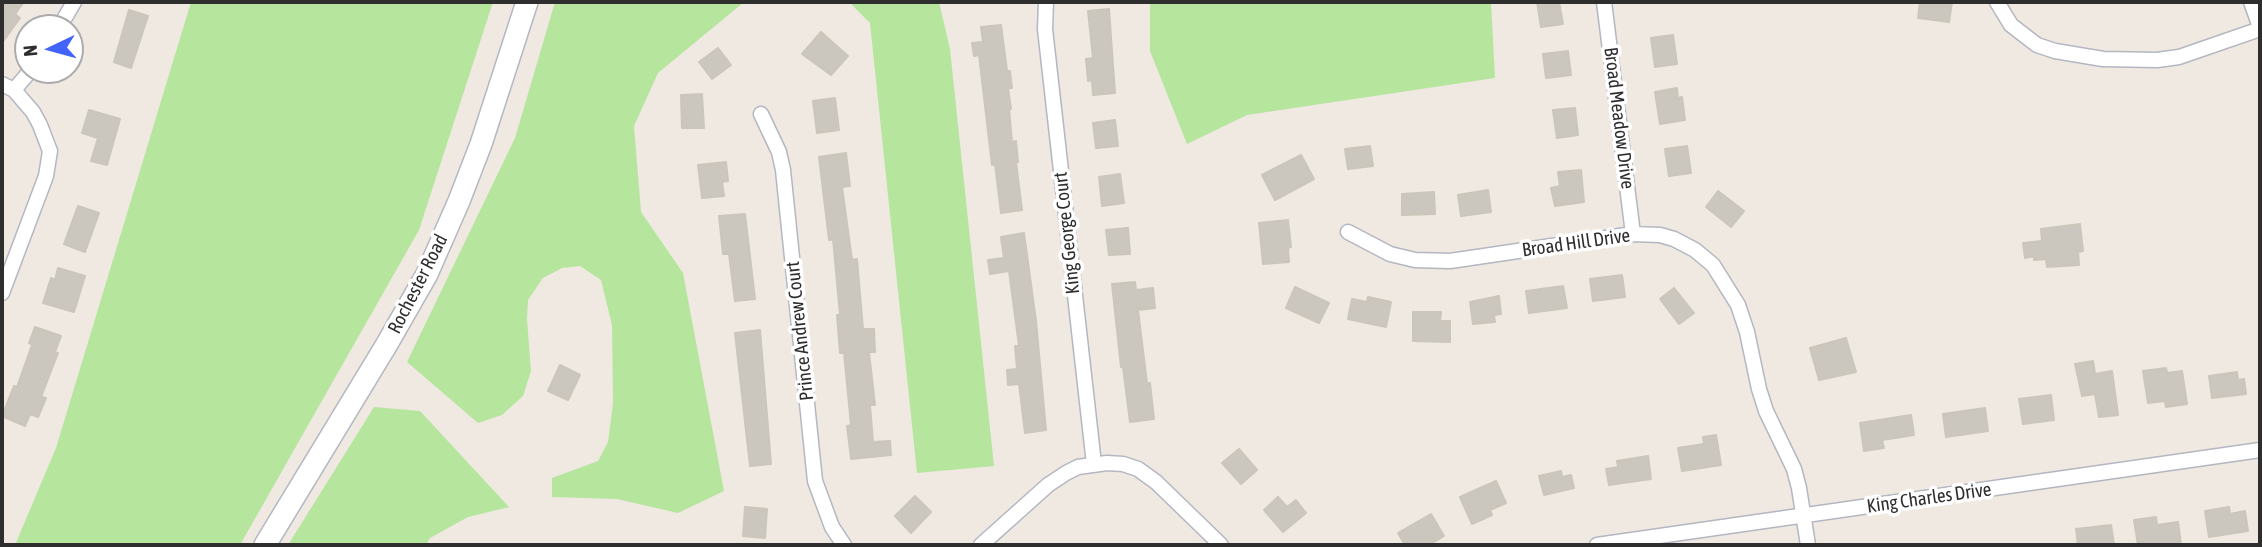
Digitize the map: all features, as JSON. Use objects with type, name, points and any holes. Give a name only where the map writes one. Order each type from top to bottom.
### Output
[{"type":"street","name":"Rochester Road","points":[[265,545],[427,274],[481,144],[527,2]]},
{"type":"street","name":"King George Court","points":[[1046,2],[1045,29],[1094,464]]},
{"type":"street","name":"Broad Meadow Drive","points":[[1604,2],[1633,234]]},
{"type":"street","points":[[1997,2],[2011,25],[2037,45],[2055,51],[2104,59],[2157,60],[2179,57],[2260,28],[2251,2]]},
{"type":"street","points":[[2,293],[46,176],[50,151],[33,112],[8,87]]},
{"type":"street","name":"Prince Andrew Court","points":[[761,114],[779,152],[783,170],[815,481],[832,527],[844,545]]},
{"type":"street","name":"Broad Hill Drive","points":[[1348,232],[1390,254],[1415,260],[1450,261],[1633,234],[1660,235],[1695,250],[1713,265],[1738,305],[1766,411],[1794,469],[1808,545]]},
{"type":"street","name":"King Charles Drive","points":[[1597,545],[2260,450]]},
{"type":"street","points":[[981,545],[1048,485],[1078,467],[1094,464],[1123,464],[1138,470],[1156,482],[1221,545]]},
{"type":"green space","points":[[191,2],[493,2],[419,230],[240,545],[15,545],[56,448]]},
{"type":"green space","points":[[555,2],[744,2],[658,73],[634,126],[641,212],[683,273],[724,491],[678,513],[617,499],[552,497],[552,478],[598,461],[608,442],[613,403],[612,325],[601,280],[580,266],[562,268],[543,278],[528,300],[531,371],[523,396],[502,415],[478,423],[407,362],[515,138]]},
{"type":"green space","points":[[849,2],[939,2],[950,49],[994,466],[917,473],[870,23]]},
{"type":"green space","points":[[1150,2],[1491,2],[1495,78],[1247,115],[1187,144],[1150,51]]},
{"type":"green space","points":[[374,407],[420,411],[509,507],[468,517],[430,538],[426,545],[288,545]]},
{"type":"building","points":[[2,2],[24,2],[14,14],[14,26],[2,43]]},
{"type":"building","points":[[1537,2],[1559,2],[1563,24],[1541,27]]},
{"type":"building","points":[[1920,2],[1952,2],[1949,22],[1918,18]]},
{"type":"building","points":[[1109,9],[1115,93],[1093,95],[1092,80],[1088,81],[1086,59],[1093,58],[1088,11]]},
{"type":"building","points":[[129,10],[148,16],[131,68],[114,62]]},
{"type":"building","points":[[1001,25],[1012,88],[1008,88],[1009,109],[1012,142],[1016,141],[1022,210],[1001,213],[995,164],[992,165],[979,55],[974,56],[972,43],[983,42],[981,27]]},
{"type":"building","points":[[821,32],[848,56],[831,75],[802,54]]},
{"type":"building","points":[[1673,35],[1677,64],[1655,67],[1651,38]]},
{"type":"building","points":[[718,48],[731,65],[712,79],[699,62]]},
{"type":"building","points":[[1568,51],[1571,75],[1546,78],[1543,54]]},
{"type":"building","points":[[1677,88],[1678,98],[1682,97],[1685,120],[1660,124],[1655,92]]},
{"type":"building","points":[[702,94],[704,128],[682,128],[681,95]]},
{"type":"building","points":[[835,98],[839,130],[817,133],[813,101]]},
{"type":"building","points":[[1575,108],[1578,135],[1557,138],[1553,110]]},
{"type":"building","points":[[89,110],[120,119],[107,165],[91,161],[98,138],[82,133]]},
{"type":"building","points":[[1115,120],[1118,146],[1096,148],[1093,123]]},
{"type":"building","points":[[1370,146],[1373,166],[1348,169],[1345,149]]},
{"type":"building","points":[[1687,146],[1691,173],[1669,176],[1665,149]]},
{"type":"building","points":[[846,153],[850,186],[842,187],[852,260],[857,259],[863,329],[874,329],[875,352],[869,352],[875,405],[870,405],[873,442],[890,441],[891,455],[851,459],[847,426],[851,425],[844,353],[840,353],[837,315],[840,315],[833,239],[829,240],[819,157]]},
{"type":"building","points":[[1301,155],[1314,179],[1275,200],[1262,175]]},
{"type":"building","points":[[726,162],[728,181],[722,182],[724,196],[702,198],[698,165]]},
{"type":"building","points":[[1581,170],[1584,202],[1555,206],[1551,188],[1560,186],[1558,172]]},
{"type":"building","points":[[1120,174],[1124,203],[1102,206],[1099,177]]},
{"type":"building","points":[[1488,190],[1491,212],[1461,216],[1458,195]]},
{"type":"building","points":[[1718,191],[1744,211],[1731,227],[1706,207]]},
{"type":"building","points":[[1434,192],[1435,214],[1402,215],[1402,194]]},
{"type":"building","points":[[78,206],[99,213],[85,252],[64,244]]},
{"type":"building","points":[[745,214],[755,299],[735,301],[729,254],[723,254],[719,216]]},
{"type":"building","points":[[1288,220],[1291,247],[1288,248],[1289,262],[1263,264],[1259,223]]},
{"type":"building","points":[[2080,224],[2083,251],[2078,252],[2079,265],[2047,267],[2046,259],[2034,260],[2034,256],[2025,258],[2023,243],[2042,241],[2041,229]]},
{"type":"building","points":[[1128,228],[1130,254],[1109,255],[1106,230]]},
{"type":"building","points":[[1024,233],[1036,321],[1046,430],[1025,433],[1019,384],[1008,385],[1007,370],[1017,369],[1015,346],[1019,346],[1009,271],[990,274],[988,260],[1004,258],[1001,237]]},
{"type":"building","points":[[58,268],[85,276],[74,312],[43,303],[51,278],[55,280]]},
{"type":"building","points":[[1622,275],[1625,297],[1593,301],[1590,279]]},
{"type":"building","points":[[1135,282],[1136,290],[1153,288],[1155,308],[1138,310],[1154,419],[1130,422],[1112,284]]},
{"type":"building","points":[[1563,286],[1567,308],[1529,313],[1526,291]]},
{"type":"building","points":[[1295,287],[1329,303],[1319,323],[1286,308]]},
{"type":"building","points":[[1674,288],[1694,313],[1679,324],[1660,299]]},
{"type":"building","points":[[1499,296],[1501,314],[1494,315],[1495,322],[1473,324],[1470,302]]},
{"type":"building","points":[[1368,297],[1391,302],[1386,327],[1348,319],[1352,299],[1367,302]]},
{"type":"building","points":[[1413,312],[1441,312],[1440,321],[1450,321],[1450,342],[1413,341]]},
{"type":"building","points":[[35,327],[61,336],[55,352],[58,353],[41,397],[46,398],[38,417],[30,414],[25,426],[2,416],[14,386],[17,387],[32,345],[29,343]]},
{"type":"building","points":[[760,330],[771,464],[750,466],[735,333]]},
{"type":"building","points":[[1846,338],[1856,372],[1819,380],[1810,348]]},
{"type":"building","points":[[2093,361],[2095,374],[2112,371],[2118,415],[2099,417],[2095,394],[2082,396],[2075,364]]},
{"type":"building","points":[[560,365],[580,375],[568,400],[548,391]]},
{"type":"building","points":[[2166,368],[2167,373],[2182,371],[2187,404],[2166,407],[2165,401],[2148,403],[2143,371]]},
{"type":"building","points":[[2237,372],[2238,380],[2244,379],[2246,394],[2212,398],[2209,376]]},
{"type":"building","points":[[2051,395],[2054,420],[2023,424],[2019,399]]},
{"type":"building","points":[[1985,408],[1988,431],[1946,437],[1943,414]]},
{"type":"building","points":[[1911,415],[1914,435],[1882,440],[1884,448],[1864,451],[1860,423]]},
{"type":"building","points":[[1716,435],[1721,465],[1682,471],[1678,448],[1704,444],[1703,437]]},
{"type":"building","points":[[1239,449],[1257,470],[1241,484],[1222,463]]},
{"type":"building","points":[[1648,456],[1651,479],[1609,485],[1606,469],[1618,467],[1617,461]]},
{"type":"building","points":[[1561,471],[1562,477],[1571,475],[1574,488],[1544,495],[1539,476]]},
{"type":"building","points":[[1496,481],[1506,503],[1490,510],[1492,515],[1472,524],[1460,497]]},
{"type":"building","points":[[915,496],[931,512],[911,533],[895,516]]},
{"type":"building","points":[[1278,497],[1287,507],[1296,500],[1306,513],[1283,532],[1264,510]]},
{"type":"building","points":[[745,507],[767,509],[765,538],[743,536]]},
{"type":"building","points":[[2229,507],[2230,514],[2245,511],[2248,531],[2209,537],[2205,511]]},
{"type":"building","points":[[1431,514],[1444,536],[1429,545],[1405,545],[1398,533]]},
{"type":"building","points":[[2156,517],[2157,525],[2178,522],[2181,545],[2138,545],[2134,520]]},
{"type":"building","points":[[2111,525],[2114,545],[2078,545],[2076,529]]}]
